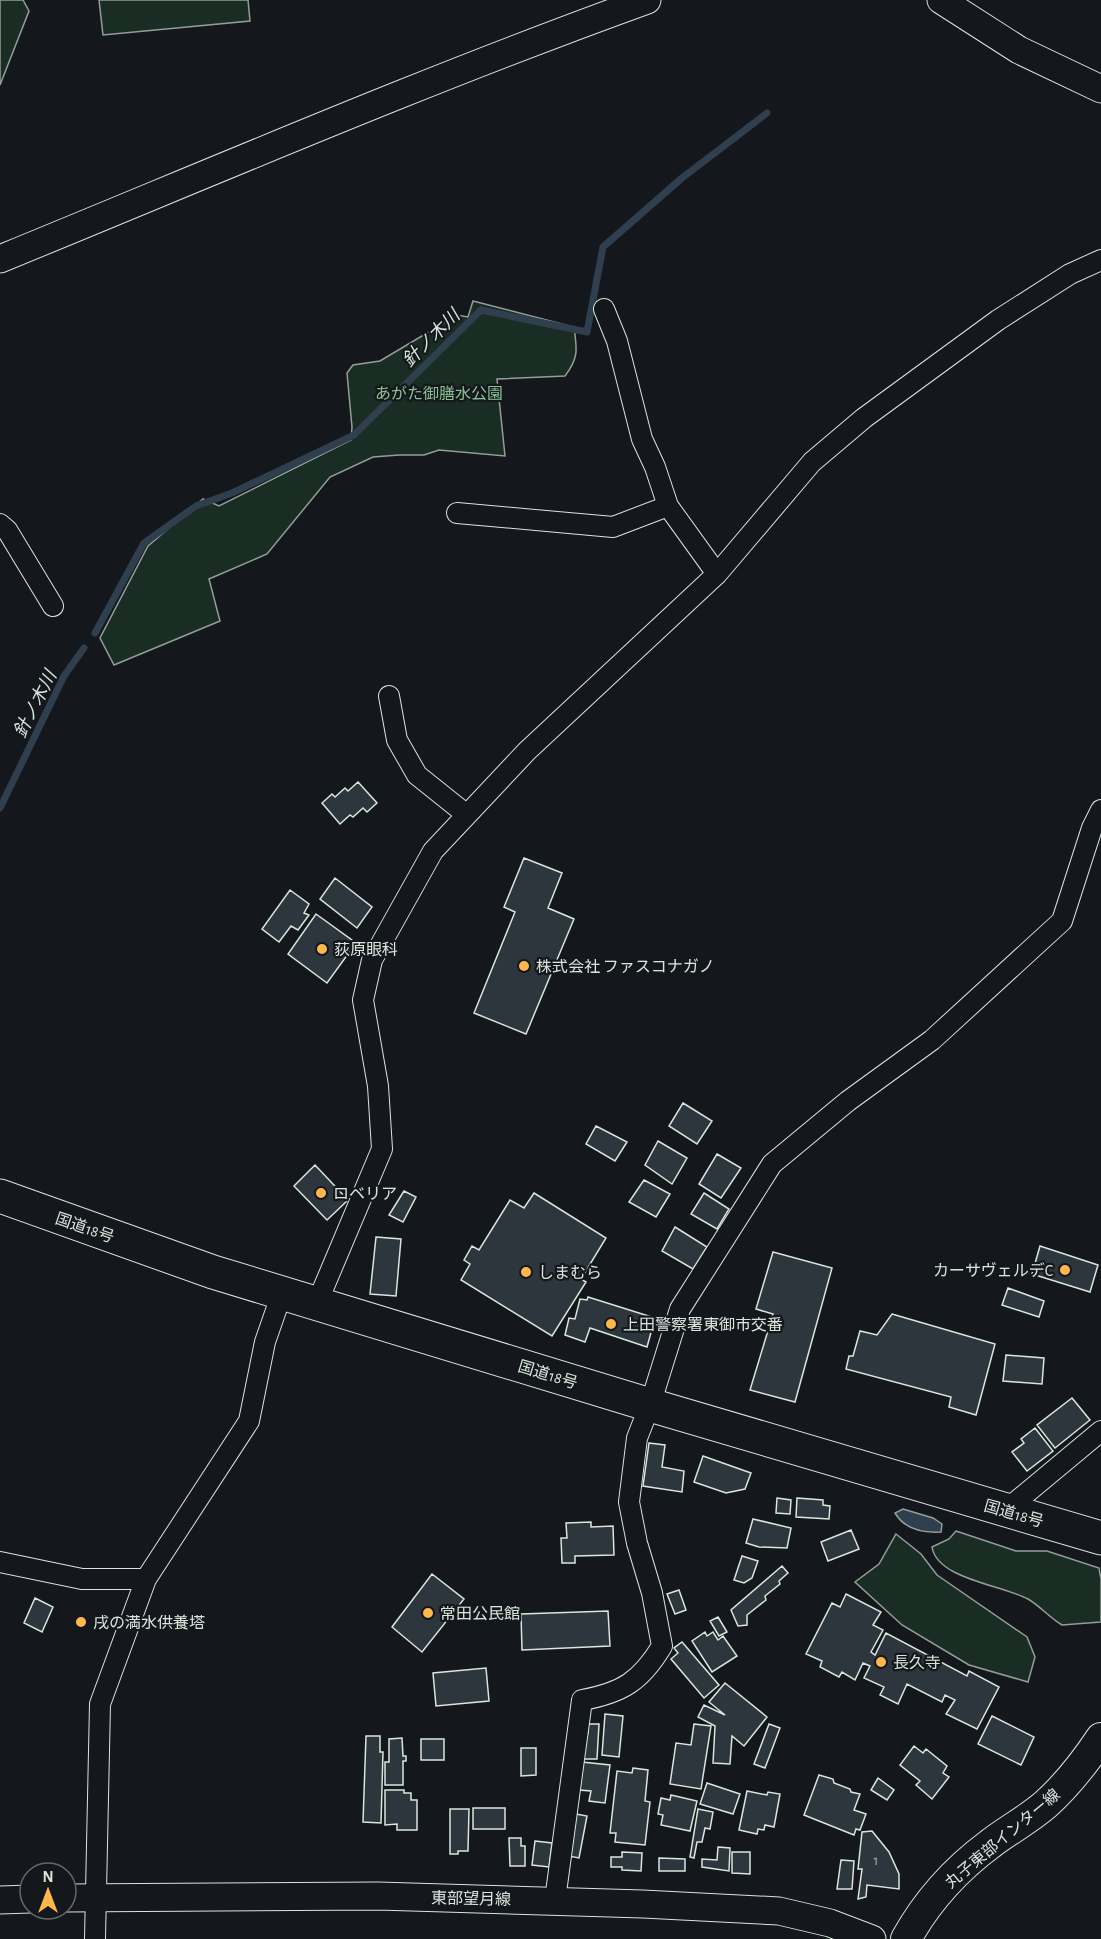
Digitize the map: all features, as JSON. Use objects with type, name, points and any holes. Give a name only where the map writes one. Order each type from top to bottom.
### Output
[{"type":"highway","name":"国道18号","points":[[0,1196],[213,1272],[650,1405],[1101,1538]]},
{"type":"main road","name":"丸子東部インター線","points":[[906,1939],[921,1913],[945,1884],[989,1844],[1044,1806],[1062,1789],[1101,1737]]},
{"type":"street","points":[[0,260],[438,79],[647,0]]},
{"type":"street","points":[[940,0],[1019,50],[1101,89]]},
{"type":"street","points":[[317,1303],[382,1149],[378,1086],[363,1000],[372,960],[433,851],[527,751],[717,574],[812,462],[864,418],[998,320],[1070,274],[1101,260]]},
{"type":"street","points":[[604,309],[617,341],[642,439],[655,467],[668,506],[717,574]]},
{"type":"street","points":[[457,513],[612,527],[668,506]]},
{"type":"street","points":[[0,524],[7,530],[53,606]]},
{"type":"street","points":[[389,696],[397,740],[417,775],[467,815]]},
{"type":"street","points":[[555,1900],[582,1700],[622,1689],[650,1666],[662,1646],[652,1593],[637,1544],[629,1502],[636,1438],[650,1405],[680,1310],[772,1164],[848,1101],[932,1040],[1062,921],[1097,831],[1101,810]]},
{"type":"street","points":[[95,1939],[100,1704],[146,1579],[249,1421],[265,1342],[282,1293]]},
{"type":"street","points":[[1006,1510],[1101,1431]]},
{"type":"street","points":[[0,1562],[82,1579],[146,1579]]},
{"type":"street","name":"東部望月線","points":[[78,1898],[378,1896],[555,1900],[779,1911],[830,1923],[872,1939]]},
{"type":"street","points":[[0,1900],[18,1899]]},
{"type":"green space","points":[[0,0],[23,0],[29,11],[0,85]]},
{"type":"green space","points":[[99,0],[248,0],[250,21],[103,35]]},
{"type":"green space","name":"あがた御膳水公園","points":[[473,301],[574,327],[576,353],[573,364],[565,376],[497,379],[505,456],[439,450],[424,455],[373,457],[330,477],[267,554],[209,579],[220,621],[114,665],[100,638],[148,546],[203,499],[219,506],[351,440],[347,373],[353,365],[380,361],[457,315],[468,317]]},
{"type":"green space","points":[[956,1531],[1016,1551],[1047,1551],[1099,1568],[1101,1622],[1062,1625],[1028,1599],[972,1580],[945,1567],[936,1558],[932,1547],[949,1539]]},
{"type":"green space","points":[[896,1534],[921,1554],[937,1575],[1027,1637],[1035,1657],[1028,1682],[969,1665],[902,1625],[855,1582],[879,1564]]},
{"type":"water","points":[[903,1509],[933,1518],[942,1524],[941,1532],[921,1531],[909,1527],[895,1513]]},
{"type":"building","points":[[358,782],[377,803],[367,812],[363,808],[353,817],[350,815],[340,824],[322,803],[332,794],[335,797],[345,788],[348,791]]},
{"type":"building","name":"株式会社 ファスコナガノ","points":[[524,858],[562,873],[548,908],[574,919],[526,1034],[474,1013],[515,912],[504,907]]},
{"type":"building","points":[[335,878],[372,907],[357,928],[320,899]]},
{"type":"building","points":[[290,890],[309,904],[304,913],[309,915],[298,930],[291,926],[279,942],[262,929]]},
{"type":"building","name":"荻原眼科","points":[[316,914],[356,943],[327,983],[288,954]]},
{"type":"building","points":[[683,1103],[712,1121],[697,1144],[669,1126]]},
{"type":"building","points":[[596,1126],[627,1142],[615,1161],[586,1144]]},
{"type":"building","points":[[658,1141],[687,1158],[672,1184],[645,1165]]},
{"type":"building","points":[[717,1154],[741,1168],[721,1198],[699,1184]]},
{"type":"building","name":"ロベリア","points":[[315,1165],[348,1200],[327,1220],[294,1186]]},
{"type":"building","points":[[644,1180],[670,1194],[656,1217],[629,1202]]},
{"type":"building","points":[[404,1191],[416,1197],[403,1222],[389,1215]]},
{"type":"building","name":"しまむら","points":[[534,1193],[606,1238],[581,1279],[586,1282],[552,1336],[461,1280],[470,1264],[464,1260],[472,1246],[479,1250],[510,1200],[524,1208]]},
{"type":"building","points":[[704,1193],[729,1209],[717,1229],[691,1214]]},
{"type":"building","points":[[675,1227],[707,1247],[693,1269],[662,1251]]},
{"type":"building","points":[[376,1237],[401,1239],[396,1296],[370,1294]]},
{"type":"building","name":"カーサヴェルデC","points":[[1040,1246],[1098,1265],[1090,1292],[1032,1274]]},
{"type":"building","points":[[773,1252],[832,1268],[795,1402],[750,1390],[773,1314],[756,1309]]},
{"type":"building","points":[[1008,1288],[1044,1301],[1039,1317],[1002,1305]]},
{"type":"building","name":"上田警察署東御市交番","points":[[588,1297],[655,1318],[647,1347],[590,1328],[585,1342],[565,1335],[569,1318],[575,1319],[580,1299],[587,1300]]},
{"type":"building","points":[[892,1314],[995,1344],[976,1415],[949,1407],[951,1397],[846,1369],[849,1356],[853,1356],[860,1331],[877,1335]]},
{"type":"building","points":[[1006,1355],[1044,1358],[1042,1384],[1003,1381]]},
{"type":"building","points":[[1072,1398],[1090,1420],[1055,1448],[1037,1425]]},
{"type":"building","points":[[1035,1428],[1053,1451],[1027,1471],[1012,1452],[1024,1443],[1021,1439]]},
{"type":"building","points":[[649,1443],[665,1445],[662,1467],[684,1471],[682,1492],[643,1486]]},
{"type":"building","points":[[703,1456],[751,1473],[745,1489],[726,1493],[694,1482]]},
{"type":"building","points":[[777,1498],[791,1500],[790,1514],[776,1513]]},
{"type":"building","points":[[797,1498],[823,1500],[823,1505],[830,1506],[829,1519],[796,1517]]},
{"type":"building","points":[[753,1519],[791,1528],[787,1548],[759,1547],[746,1543]]},
{"type":"building","points":[[591,1522],[591,1527],[613,1526],[614,1555],[575,1556],[575,1563],[562,1563],[561,1538],[567,1538],[566,1523]]},
{"type":"building","points":[[851,1530],[859,1549],[828,1561],[821,1542]]},
{"type":"building","points":[[742,1556],[758,1561],[752,1578],[744,1583],[734,1580]]},
{"type":"building","points":[[782,1566],[788,1573],[779,1581],[780,1584],[765,1596],[766,1600],[747,1615],[747,1625],[738,1626],[731,1610]]},
{"type":"building","name":"常田公民館","points":[[432,1574],[464,1599],[422,1652],[392,1627]]},
{"type":"building","points":[[679,1590],[686,1610],[675,1614],[667,1594]]},
{"type":"building","name":"長久寺","points":[[846,1594],[881,1612],[873,1625],[883,1630],[871,1652],[875,1655],[886,1633],[967,1676],[969,1671],[999,1687],[977,1729],[946,1714],[955,1700],[945,1695],[942,1702],[907,1684],[898,1704],[880,1695],[884,1687],[864,1678],[870,1666],[863,1663],[855,1680],[842,1672],[839,1677],[820,1667],[822,1661],[806,1654],[832,1603],[840,1607]]},
{"type":"building","points":[[35,1598],[53,1607],[42,1632],[24,1623]]},
{"type":"building","points":[[608,1611],[610,1646],[522,1650],[521,1614]]},
{"type":"building","points":[[718,1617],[727,1632],[719,1636],[710,1621]]},
{"type":"building","points":[[705,1632],[707,1636],[713,1632],[718,1640],[723,1636],[737,1656],[712,1672],[692,1641]]},
{"type":"building","points":[[682,1642],[719,1685],[704,1698],[671,1659],[678,1653],[674,1648]]},
{"type":"building","points":[[486,1668],[489,1701],[436,1706],[433,1673]]},
{"type":"building","points":[[725,1683],[767,1717],[744,1746],[732,1736],[730,1764],[713,1763],[715,1726],[698,1717],[704,1705],[725,1715],[709,1702]]},
{"type":"building","points":[[605,1714],[623,1716],[619,1757],[602,1755]]},
{"type":"building","points":[[992,1716],[1034,1737],[1021,1765],[978,1744]]},
{"type":"building","points":[[588,1724],[599,1724],[597,1759],[582,1759],[582,1733],[588,1733]]},
{"type":"building","points":[[694,1724],[711,1726],[701,1789],[670,1784],[676,1743],[691,1745]]},
{"type":"building","points":[[769,1724],[780,1728],[765,1768],[754,1764]]},
{"type":"building","points":[[366,1736],[380,1736],[380,1752],[383,1752],[381,1823],[363,1822]]},
{"type":"building","points":[[402,1738],[403,1756],[406,1756],[406,1761],[403,1761],[403,1785],[385,1785],[385,1762],[389,1762],[389,1739]]},
{"type":"building","points":[[421,1739],[444,1739],[444,1760],[421,1760]]},
{"type":"building","points":[[914,1746],[923,1753],[926,1749],[947,1766],[943,1773],[949,1777],[932,1799],[916,1785],[920,1781],[900,1765]]},
{"type":"building","points":[[521,1748],[536,1748],[536,1775],[521,1776]]},
{"type":"building","points":[[582,1762],[610,1765],[605,1803],[589,1801],[591,1791],[579,1790]]},
{"type":"building","points":[[633,1768],[648,1770],[645,1801],[650,1802],[645,1845],[615,1842],[616,1833],[610,1833],[617,1771],[632,1773]]},
{"type":"building","points":[[819,1775],[833,1779],[834,1783],[860,1794],[854,1810],[866,1814],[860,1830],[856,1829],[854,1835],[804,1815]]},
{"type":"building","points":[[878,1778],[894,1790],[887,1800],[871,1790]]},
{"type":"building","points":[[707,1783],[740,1794],[733,1814],[700,1804]]},
{"type":"building","points":[[385,1790],[404,1790],[404,1793],[411,1793],[411,1800],[417,1800],[417,1830],[397,1830],[397,1824],[385,1825]]},
{"type":"building","points":[[747,1791],[767,1795],[768,1792],[780,1794],[774,1827],[765,1825],[764,1830],[758,1829],[757,1834],[739,1830]]},
{"type":"building","points":[[671,1795],[697,1801],[690,1831],[661,1825],[663,1815],[658,1814],[661,1798],[670,1800]]},
{"type":"building","points":[[473,1808],[505,1808],[505,1829],[473,1829]]},
{"type":"building","points":[[450,1809],[469,1809],[468,1851],[458,1851],[458,1854],[450,1854]]},
{"type":"building","points":[[698,1809],[713,1812],[710,1829],[705,1828],[702,1842],[697,1842],[694,1858],[690,1857]]},
{"type":"building","points":[[576,1814],[587,1816],[579,1858],[568,1856]]},
{"type":"building","points":[[872,1831],[889,1852],[899,1874],[899,1889],[867,1885],[866,1897],[858,1899],[862,1869],[858,1869],[862,1832]]},
{"type":"building","points":[[509,1838],[521,1838],[521,1846],[525,1846],[525,1866],[510,1866]]},
{"type":"building","points":[[535,1841],[552,1843],[549,1867],[532,1865]]},
{"type":"building","points":[[718,1847],[730,1848],[729,1871],[702,1867],[702,1859],[717,1860]]},
{"type":"building","points":[[622,1852],[642,1853],[641,1871],[611,1867],[611,1857],[622,1857]]},
{"type":"building","points":[[732,1852],[750,1852],[750,1874],[732,1873]]},
{"type":"building","points":[[659,1858],[685,1859],[685,1871],[659,1871]]},
{"type":"building","points":[[841,1860],[854,1861],[852,1889],[837,1889]]},
{"type":"waterway","name":"針ノ木川","points":[[95,633],[144,543],[196,506],[232,493],[354,435],[481,310],[587,332],[603,247],[682,178],[767,113]]},
{"type":"waterway","name":"針ノ木川","points":[[0,808],[64,676],[84,648]]},
{"type":"place","name":"荻原眼科","points":[[322,949]]},
{"type":"place","name":"株式会社 ファスコナガノ","points":[[524,966]]},
{"type":"place","name":"ロベリア","points":[[321,1193]]},
{"type":"place","name":"カーサヴェルデC","points":[[1065,1270]]},
{"type":"place","name":"しまむら","points":[[526,1272]]},
{"type":"place","name":"上田警察署東御市交番","points":[[611,1324]]},
{"type":"place","name":"常田公民館","points":[[428,1613]]},
{"type":"place","name":"戌の満水供養塔","points":[[81,1622]]},
{"type":"place","name":"長久寺","points":[[881,1662]]}]
